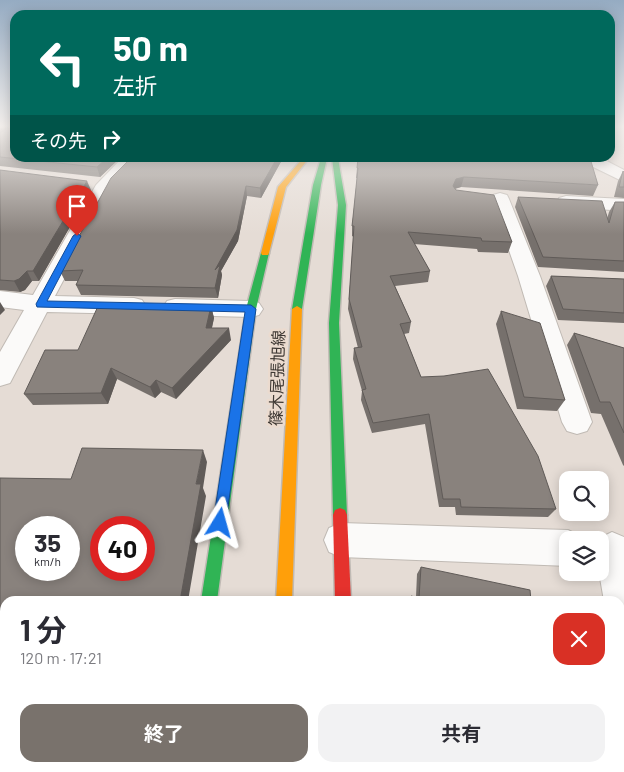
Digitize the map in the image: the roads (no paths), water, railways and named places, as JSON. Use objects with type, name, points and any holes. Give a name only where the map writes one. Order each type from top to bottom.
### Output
[{"type":"street","points":[[0,376],[41,304],[95,183],[125,162]]},
{"type":"street","points":[[210,596],[251,309],[282,187],[303,162]]},
{"type":"street","name":"篠木尾張旭線","points":[[284,596],[296,318],[317,185],[323,162]]},
{"type":"street","points":[[336,162],[342,205],[334,323],[343,596]]},
{"type":"street","points":[[596,162],[624,177]]},
{"type":"street","points":[[500,198],[539,277],[577,422]]},
{"type":"street","points":[[548,201],[624,204]]},
{"type":"street","points":[[0,299],[41,304],[251,309]]},
{"type":"street","points":[[341,540],[559,548]]},
{"type":"street","points":[[612,550],[622,596]]}]
